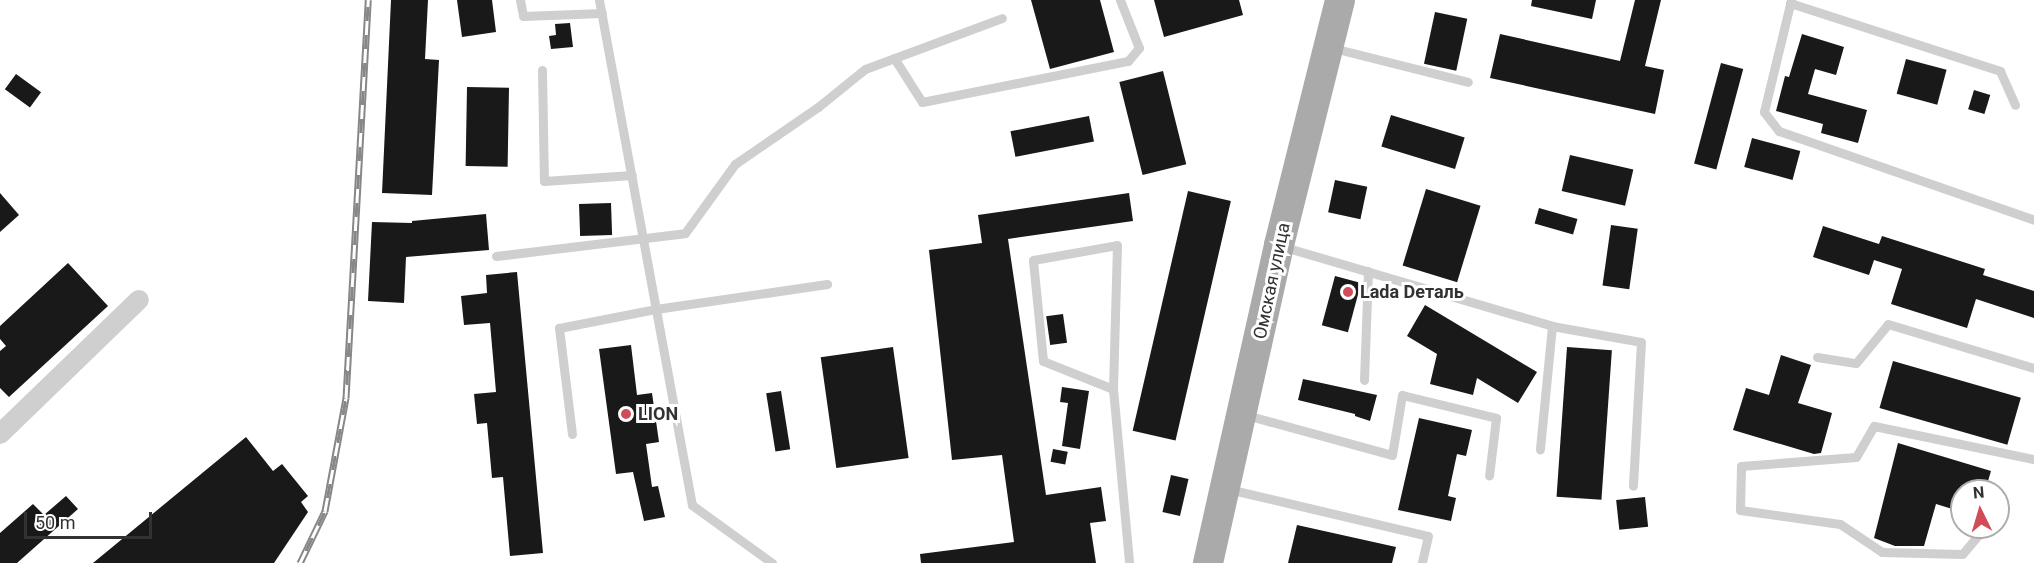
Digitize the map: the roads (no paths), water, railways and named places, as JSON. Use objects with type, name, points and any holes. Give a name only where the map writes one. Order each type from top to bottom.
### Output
[{"type":"main road","name":"Омская улица","points":[[1208,563],[1279,245],[1340,0]]},
{"type":"street","points":[[0,434],[139,300]]},
{"type":"lane","points":[[520,0],[523,16],[602,13]]},
{"type":"lane","points":[[599,0],[692,505],[772,563]]},
{"type":"lane","points":[[894,58],[922,102],[1128,61],[1139,48],[1120,0]]},
{"type":"lane","points":[[2015,105],[2000,70],[1791,1],[1764,112],[1779,131],[2034,219]]},
{"type":"lane","points":[[496,256],[685,233],[735,164],[818,107],[865,69],[1002,18]]},
{"type":"lane","points":[[1328,47],[1468,82]]},
{"type":"lane","points":[[542,70],[544,181],[632,175]]},
{"type":"lane","points":[[1113,389],[1043,361],[1033,260],[1117,245],[1113,389],[1129,563]]},
{"type":"lane","points":[[1279,245],[1552,326],[1641,342],[1633,486]]},
{"type":"lane","points":[[1364,380],[1368,271]]},
{"type":"lane","points":[[572,434],[559,328],[656,309],[827,284]]},
{"type":"lane","points":[[1817,357],[1856,363],[1888,324],[2034,368]]},
{"type":"lane","points":[[1540,449],[1552,326]]},
{"type":"lane","points":[[1243,414],[1392,455],[1402,395],[1496,418],[1489,476]]},
{"type":"lane","points":[[1975,539],[1962,554],[1882,552],[1840,524],[1740,510],[1741,466],[1856,457],[1875,426],[2034,459]]},
{"type":"lane","points":[[1226,488],[1428,536],[1422,563]]},
{"type":"railway","points":[[300,563],[325,511],[346,398],[368,0]]},
{"type":"place","name":"Lada Dеталь","points":[[1348,292]]},
{"type":"place","name":"LION","points":[[626,414]]}]
